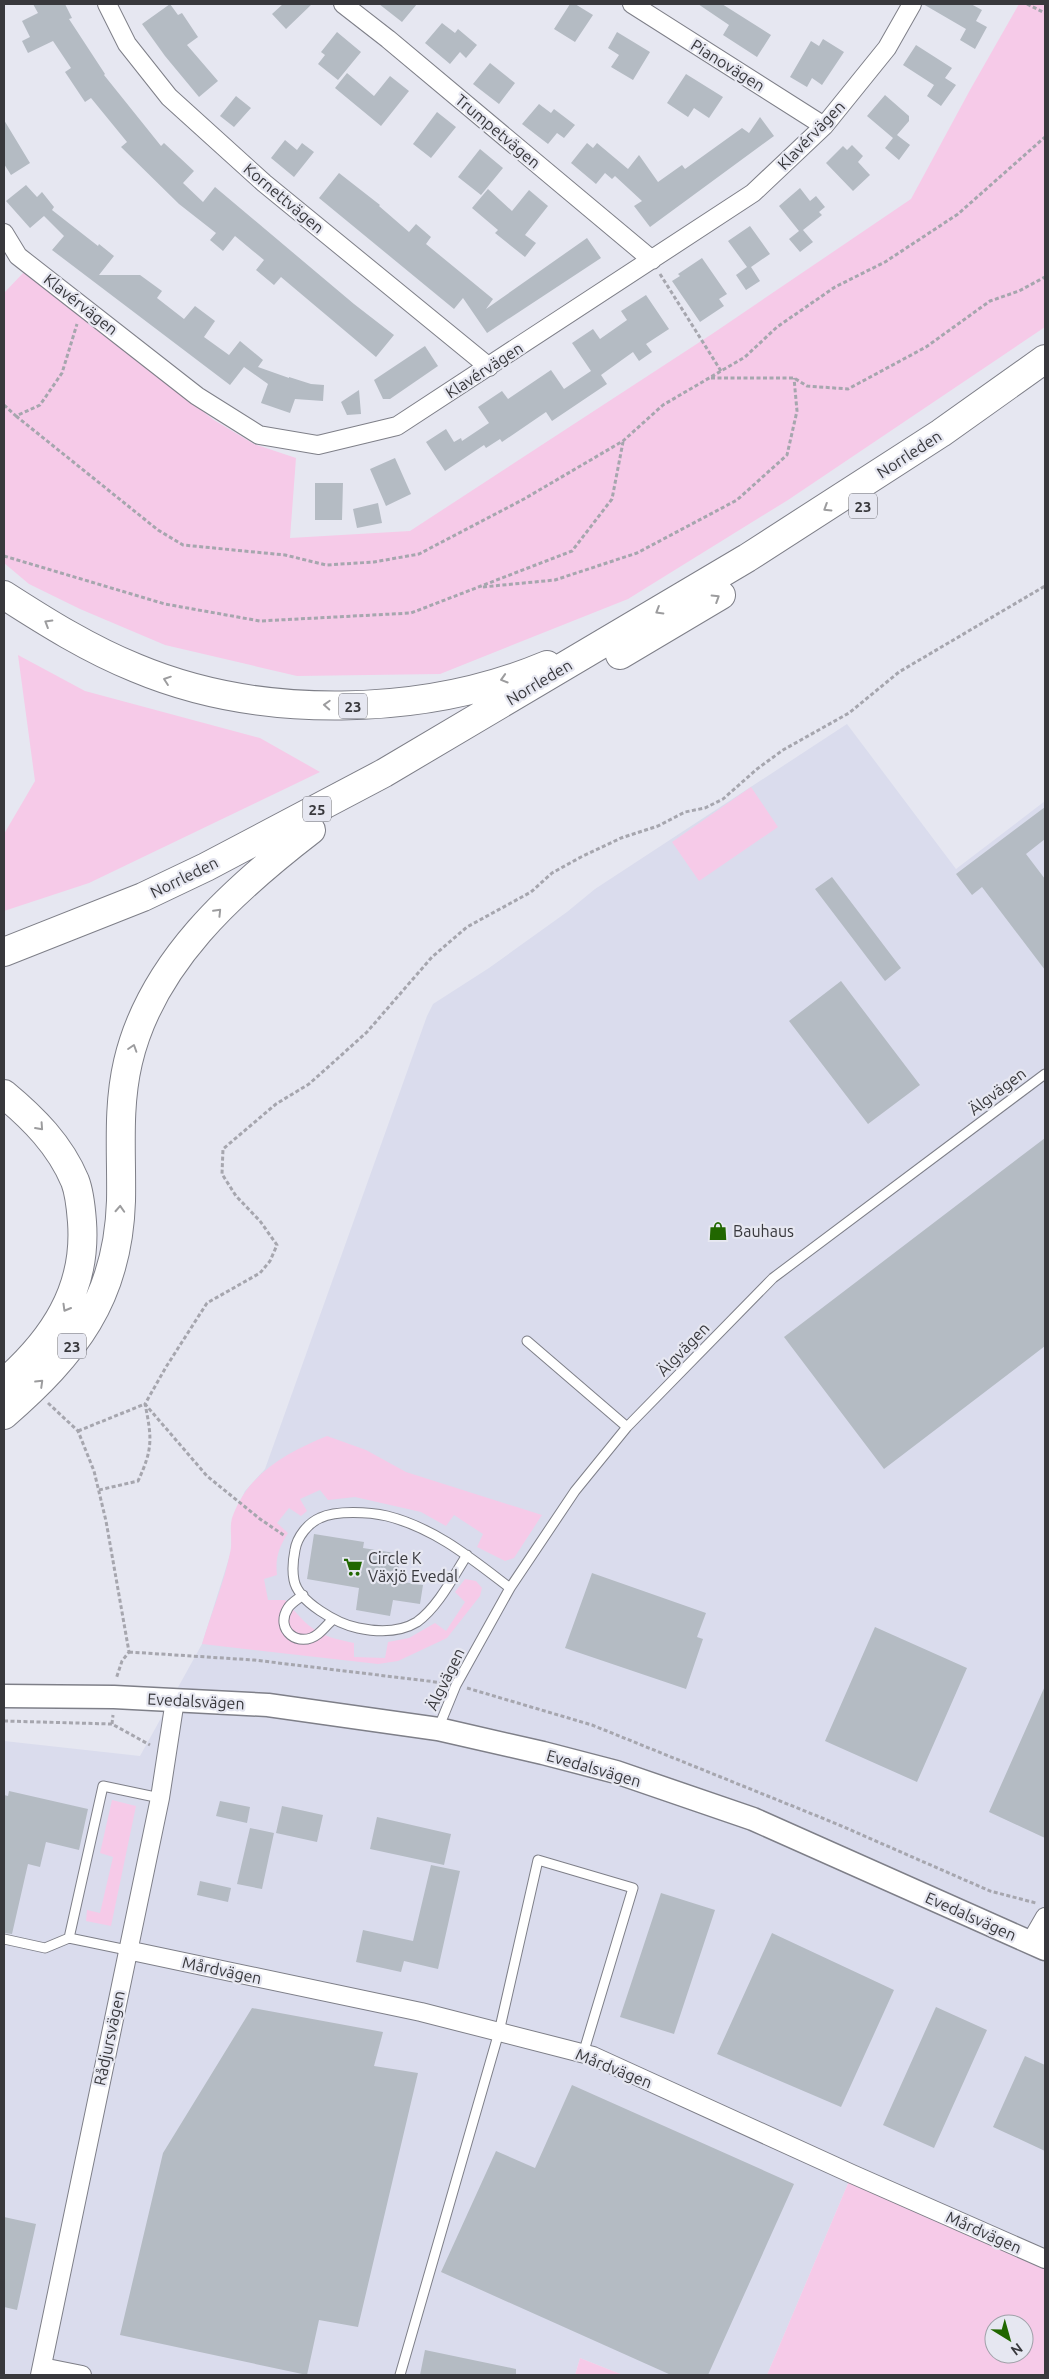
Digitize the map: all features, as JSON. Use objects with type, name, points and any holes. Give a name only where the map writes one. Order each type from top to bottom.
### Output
[{"type":"highway","name":"Norrleden","points":[[4,952],[143,897],[224,858],[384,773],[615,637],[838,501],[941,433],[1045,359]]},
{"type":"highway","name":"Norrleden","points":[[4,968],[81,940],[149,910],[311,830],[449,754],[675,624],[848,516],[1045,381]]},
{"type":"highway","name":"23","points":[[4,595],[90,647],[137,669],[173,682],[225,695],[294,703],[350,706],[414,700],[469,689],[537,669],[615,637]]},
{"type":"highway","name":"23","points":[[4,1415],[40,1383],[62,1360],[95,1310],[106,1284],[119,1236],[122,1093],[128,1062],[140,1025],[155,993],[174,963],[201,929],[264,866],[311,830]]},
{"type":"highway","points":[[4,1094],[42,1128],[59,1152],[75,1182],[81,1206],[83,1234],[81,1262],[72,1297],[38,1349],[4,1383]]},
{"type":"street","name":"Kornettvägen","points":[[107,4],[127,44],[169,97],[264,183],[489,367]]},
{"type":"street","name":"Trumpetvägen","points":[[343,4],[395,45],[652,260]]},
{"type":"street","name":"Pianovägen","points":[[632,4],[824,126]]},
{"type":"street","name":"Klavérvägen","points":[[4,233],[18,256],[197,396],[259,435],[318,445],[397,426],[753,193],[824,126],[887,48],[912,4]]},
{"type":"street","name":"Evedalsvägen","points":[[4,1683],[114,1697]]},
{"type":"street","name":"Evedalsvägen","points":[[4,1696],[114,1697],[268,1705],[438,1729],[616,1772],[753,1819],[1038,1946]]},
{"type":"street","name":"Rådjursvägen","points":[[41,2371],[160,1798],[175,1700]]},
{"type":"street","points":[[1038,1946],[1045,1917]]},
{"type":"street","name":"Mårdvägen","points":[[127,1950],[420,2012],[593,2056],[852,2174],[1045,2259]]},
{"type":"street","points":[[41,2371],[82,2375]]},
{"type":"lane","name":"Älgvägen","points":[[438,1729],[456,1685],[510,1588],[575,1491],[627,1427],[773,1278],[1045,1074]]},
{"type":"lane","points":[[527,1341],[627,1427]]},
{"type":"lane","points":[[467,1556],[435,1602],[417,1622],[398,1630],[378,1632],[332,1620],[303,1595],[294,1582],[293,1563],[296,1544],[306,1528],[320,1518],[346,1513],[371,1513],[422,1528],[437,1535],[467,1556],[510,1588]]},
{"type":"lane","points":[[303,1595],[288,1608],[285,1615],[284,1624],[290,1636],[297,1639],[312,1638],[319,1634],[332,1620]]},
{"type":"lane","points":[[69,1938],[103,1786],[160,1798]]},
{"type":"lane","points":[[400,2375],[499,2032],[538,1860],[633,1888],[583,2054]]},
{"type":"lane","points":[[4,1939],[45,1948],[69,1938],[127,1950]]},
{"type":"path","points":[[1028,4],[1045,13]]},
{"type":"path","points":[[4,405],[158,530],[183,545],[285,555],[326,564],[374,562],[419,554],[524,499],[623,441],[663,405],[745,357],[777,327],[835,287],[885,262],[958,214],[1045,137]]},
{"type":"path","points":[[652,260],[721,370]]},
{"type":"path","points":[[710,378],[794,378],[807,386],[848,389],[926,347],[990,301],[1019,291],[1045,277]]},
{"type":"path","points":[[16,416],[40,405],[62,373],[72,336],[86,308]]},
{"type":"path","points":[[477,588],[555,580],[637,553],[737,500],[787,455],[797,411],[794,378]]},
{"type":"path","points":[[4,556],[165,604],[260,621],[411,613],[572,551],[612,499],[623,441]]},
{"type":"path","points":[[78,1431],[145,1404],[207,1303],[260,1273],[270,1261],[277,1245],[260,1221],[236,1196],[222,1174],[223,1149],[276,1104],[309,1084],[367,1032],[432,957],[467,927],[531,892],[552,873],[580,857],[621,838],[658,826],[685,812],[705,808],[723,799],[757,769],[783,750],[849,713],[898,672],[1045,586]]},
{"type":"path","points":[[41,1397],[78,1431],[99,1490],[129,1652],[122,1661],[116,1676],[114,1697]]},
{"type":"path","points":[[99,1490],[138,1481],[149,1459],[151,1434],[145,1404]]},
{"type":"path","points":[[145,1404],[207,1476],[260,1519],[296,1544]]},
{"type":"path","points":[[4,1720],[112,1724],[150,1745],[168,1747]]},
{"type":"shaded area","points":[[1019,4],[1045,4],[1045,327],[788,500],[628,599],[440,674],[297,676],[165,645],[80,609],[29,584],[4,563],[4,293],[24,272],[214,420],[254,444],[296,458],[290,538],[410,531],[712,334],[911,199]]},
{"type":"shaded area","points":[[18,655],[85,691],[260,738],[320,772],[89,883],[4,911],[4,834],[35,781]]},
{"type":"shaded area","points":[[847,724],[956,869],[1045,801],[1045,2259],[852,2174],[767,2375],[623,2375],[580,2358],[575,2375],[4,2375],[4,1741],[140,1756],[202,1644],[231,1552],[232,1520],[245,1491],[265,1469],[427,1016],[433,1004],[489,968],[567,912],[595,889]]},
{"type":"shaded area","points":[[751,787],[778,827],[699,881],[672,842]]},
{"type":"shaded area","points":[[327,1436],[366,1450],[406,1472],[542,1515],[514,1558],[505,1561],[477,1547],[483,1534],[454,1515],[446,1526],[421,1512],[355,1497],[328,1500],[320,1490],[300,1499],[307,1511],[301,1516],[289,1508],[277,1523],[288,1533],[278,1553],[277,1575],[264,1579],[268,1600],[285,1600],[315,1630],[330,1637],[354,1643],[354,1657],[385,1658],[388,1642],[409,1638],[435,1623],[446,1631],[465,1602],[455,1592],[465,1579],[476,1581],[482,1588],[480,1596],[447,1638],[398,1661],[378,1664],[202,1644],[221,1587],[231,1549],[231,1522],[239,1502],[258,1477],[270,1466],[297,1450]]},
{"type":"shaded area","points":[[112,1800],[136,1806],[111,1926],[86,1921],[87,1910],[100,1913],[113,1857],[100,1853]]},
{"type":"shaded area","points":[[852,2174],[1045,2259],[1045,2375],[767,2375]]},
{"type":"shaded area","points":[[580,2358],[623,2375],[575,2375]]},
{"type":"building","points":[[33,4],[65,4],[72,18],[69,19],[104,75],[161,146],[164,143],[194,171],[183,183],[203,202],[215,187],[354,304],[394,335],[376,357],[281,277],[274,285],[256,270],[264,260],[235,236],[223,251],[210,240],[216,233],[179,204],[121,147],[127,142],[91,98],[85,102],[65,72],[71,68],[53,41],[28,53],[22,41],[30,37],[22,21],[38,13]]},
{"type":"building","points":[[170,4],[178,15],[182,13],[198,37],[187,45],[218,81],[199,97],[165,56],[142,24]]},
{"type":"building","points":[[283,4],[312,4],[286,29],[272,14]]},
{"type":"building","points":[[379,4],[417,4],[402,22]]},
{"type":"building","points":[[570,4],[575,4],[593,15],[575,42],[554,29]]},
{"type":"building","points":[[698,4],[722,4],[771,35],[757,57],[723,35],[729,25]]},
{"type":"building","points":[[923,4],[971,4],[982,10],[976,21],[987,27],[975,49],[960,40],[966,29]]},
{"type":"building","points":[[442,23],[455,33],[458,29],[477,45],[466,58],[460,52],[450,64],[425,43]]},
{"type":"building","points":[[337,32],[361,52],[338,80],[318,64],[325,55],[321,52]]},
{"type":"building","points":[[617,32],[650,52],[633,80],[611,67],[619,55],[608,48]]},
{"type":"building","points":[[823,39],[844,52],[822,85],[812,78],[807,87],[790,77],[811,41],[819,46]]},
{"type":"building","points":[[916,45],[952,68],[945,78],[956,85],[941,106],[927,96],[934,85],[903,65]]},
{"type":"building","points":[[490,63],[515,83],[499,104],[473,84]]},
{"type":"building","points":[[347,73],[374,96],[390,76],[409,91],[381,126],[335,88]]},
{"type":"building","points":[[686,74],[723,97],[709,118],[694,108],[688,117],[667,103]]},
{"type":"building","points":[[885,95],[909,116],[909,121],[897,135],[910,145],[899,160],[885,148],[893,138],[867,116]]},
{"type":"building","points":[[236,96],[251,108],[234,127],[220,116]]},
{"type":"building","points":[[539,104],[551,113],[554,109],[575,125],[564,138],[557,133],[548,144],[522,124]]},
{"type":"building","points":[[437,112],[456,127],[431,158],[413,144]]},
{"type":"building","points":[[760,117],[774,136],[650,227],[634,206],[642,201],[615,176],[612,179],[605,173],[596,184],[571,163],[587,143],[593,148],[597,143],[628,169],[639,155],[658,182],[682,165],[685,169],[742,128],[749,133]]},
{"type":"building","points":[[4,120],[30,163],[11,175],[4,164]]},
{"type":"building","points":[[285,140],[297,150],[302,143],[314,152],[294,177],[271,158]]},
{"type":"building","points":[[852,145],[863,156],[858,162],[870,175],[853,191],[826,163],[843,146],[847,150]]},
{"type":"building","points":[[480,149],[503,168],[481,195],[458,177]]},
{"type":"building","points":[[339,173],[380,205],[409,232],[416,224],[431,237],[426,244],[493,299],[486,309],[587,238],[601,258],[487,333],[463,298],[454,309],[319,198]]},
{"type":"building","points":[[26,185],[37,197],[42,192],[54,207],[52,210],[98,246],[99,244],[114,256],[99,275],[140,275],[162,291],[157,298],[184,319],[195,306],[215,321],[204,337],[229,355],[240,341],[263,360],[258,367],[311,384],[324,385],[323,401],[295,399],[290,413],[261,403],[268,384],[244,367],[230,385],[52,250],[64,236],[44,216],[30,228],[6,201]]},
{"type":"building","points":[[800,188],[810,201],[816,196],[825,207],[819,212],[822,215],[803,230],[813,242],[800,252],[789,239],[799,231],[779,206]]},
{"type":"building","points":[[488,189],[512,211],[529,190],[548,206],[525,235],[536,243],[525,257],[495,233],[498,230],[472,208]]},
{"type":"building","points":[[750,226],[770,254],[751,267],[760,281],[746,290],[736,275],[747,267],[728,241]]},
{"type":"building","points":[[702,258],[727,294],[719,299],[724,306],[700,322],[672,281],[680,276],[678,274]]},
{"type":"building","points":[[646,295],[669,329],[646,344],[652,352],[639,361],[633,352],[601,375],[607,384],[552,421],[546,412],[502,442],[500,439],[486,448],[484,445],[445,471],[426,442],[446,429],[454,442],[461,438],[462,441],[489,423],[478,407],[502,391],[508,399],[551,370],[564,389],[591,371],[572,343],[593,329],[600,339],[627,320],[621,311]]},
{"type":"building","points":[[425,346],[438,366],[390,399],[383,399],[374,380]]},
{"type":"building","points":[[359,390],[361,414],[347,415],[341,402]]},
{"type":"building","points":[[395,458],[411,494],[386,506],[370,469]]},
{"type":"building","points":[[315,483],[343,483],[342,520],[315,520]]},
{"type":"building","points":[[378,503],[382,523],[357,528],[353,509]]},
{"type":"building","points":[[1045,807],[1045,839],[1026,854],[1045,879],[1045,970],[982,887],[972,895],[956,874]]},
{"type":"building","points":[[832,877],[901,968],[885,981],[815,889]]},
{"type":"building","points":[[841,981],[920,1085],[868,1124],[789,1021]]},
{"type":"building","points":[[1045,1138],[1045,1346],[884,1469],[784,1337]]},
{"type":"building","name":"Circle K Växjö Evedal","points":[[314,1534],[364,1542],[363,1548],[401,1554],[396,1581],[423,1585],[420,1604],[393,1600],[390,1616],[356,1610],[359,1588],[307,1579]]},
{"type":"building","points":[[592,1573],[706,1613],[697,1637],[703,1639],[686,1689],[565,1648]]},
{"type":"building","points":[[875,1627],[967,1668],[917,1782],[825,1741]]},
{"type":"building","points":[[1045,1686],[1045,1838],[989,1812]]},
{"type":"building","points":[[9,1791],[88,1809],[79,1850],[46,1842],[40,1867],[28,1864],[12,1934],[4,1933],[4,1795],[8,1796]]},
{"type":"building","points":[[220,1801],[250,1807],[247,1823],[216,1816]]},
{"type":"building","points":[[282,1806],[323,1815],[317,1842],[276,1833]]},
{"type":"building","points":[[377,1817],[451,1834],[444,1865],[370,1849]]},
{"type":"building","points":[[250,1828],[274,1833],[262,1889],[237,1884]]},
{"type":"building","points":[[431,1865],[460,1871],[438,1969],[404,1961],[401,1972],[356,1962],[363,1930],[413,1941]]},
{"type":"building","points":[[200,1881],[231,1888],[228,1902],[197,1895]]},
{"type":"building","points":[[661,1893],[715,1910],[674,2034],[620,2017]]},
{"type":"building","points":[[772,1933],[894,1990],[841,2107],[717,2054]]},
{"type":"building","points":[[936,2007],[987,2030],[934,2148],[883,2125]]},
{"type":"building","points":[[252,2008],[383,2032],[374,2066],[418,2073],[358,2327],[319,2320],[307,2375],[120,2335],[163,2153]]},
{"type":"building","points":[[1025,2056],[1045,2065],[1045,2151],[993,2127]]},
{"type":"building","points":[[572,2085],[794,2184],[708,2375],[671,2375],[441,2272],[496,2151],[535,2168]]},
{"type":"building","points":[[4,2217],[36,2224],[17,2310],[4,2307]]},
{"type":"building","points":[[425,2350],[516,2369],[516,2375],[420,2375]]},
{"type":"place","name":"Bauhaus","points":[[718,1231]]},
{"type":"place","name":"Circle K Växjö Evedal","points":[[353,1567]]}]
